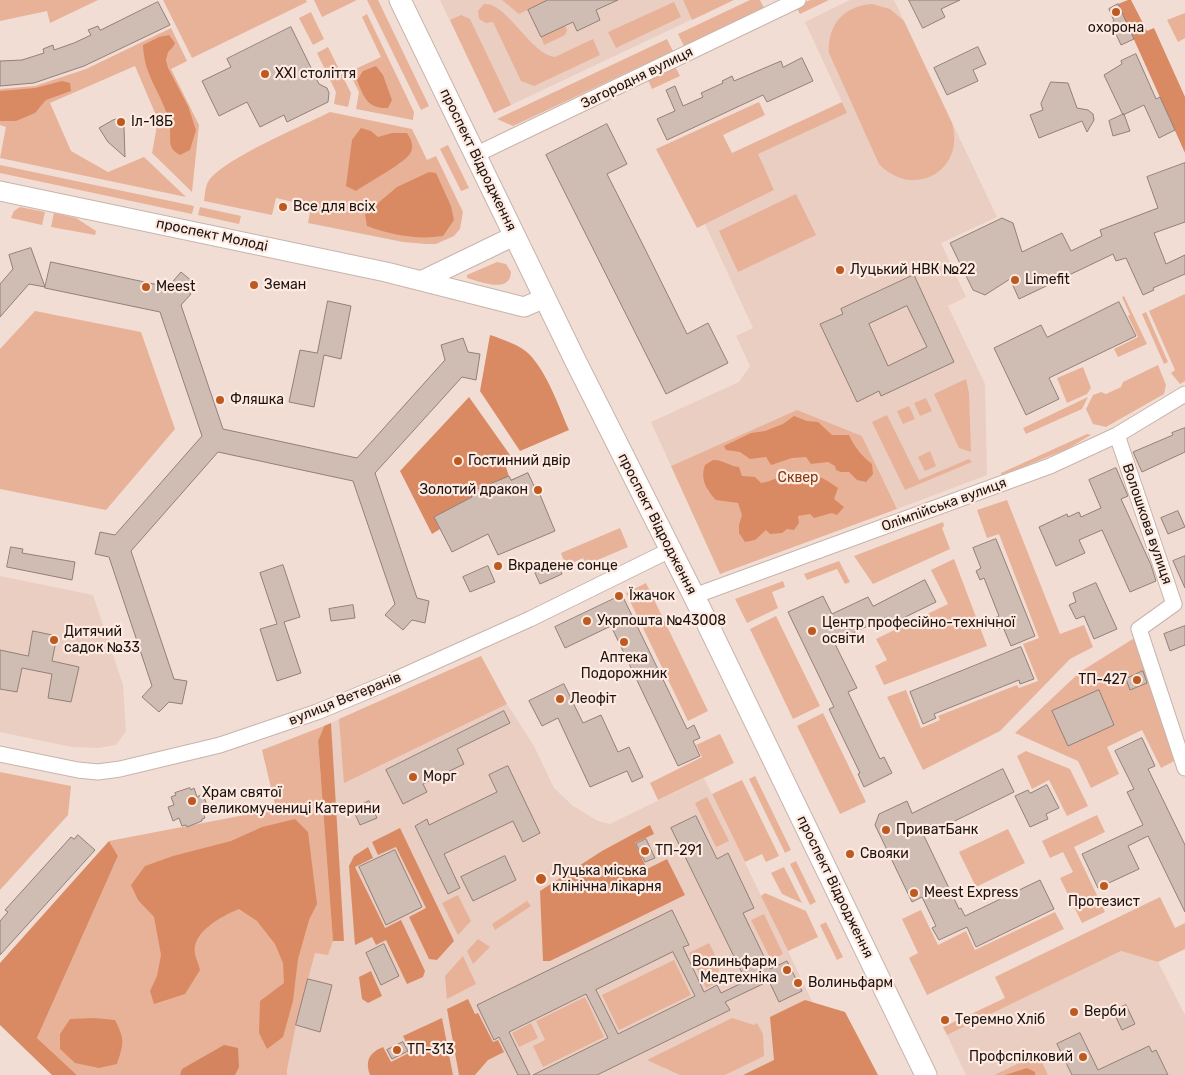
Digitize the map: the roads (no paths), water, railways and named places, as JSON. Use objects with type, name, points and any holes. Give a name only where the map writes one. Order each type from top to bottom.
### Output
[{"type":"main road","name":"проспект Відродження","points":[[400,0],[514,236],[694,596],[926,1075]]},
{"type":"street","name":"Загородня вулиця","points":[[475,155],[798,0]]},
{"type":"street","name":"проспект Молоді","points":[[0,190],[423,280],[490,300],[524,307],[545,298]]},
{"type":"street","points":[[423,280],[514,236]]},
{"type":"street","name":"Олімпійська вулиця","points":[[694,596],[1050,466],[1117,434],[1185,394]]},
{"type":"street","name":"Волошкова вулиця","points":[[1117,434],[1180,602],[1139,629],[1184,761]]},
{"type":"street","name":"вулиця Ветеранів","points":[[0,754],[78,770],[98,772],[120,769],[220,745],[317,712],[394,680],[530,619],[670,550]]},
{"type":"place","name":"охорона","points":[[1116,12]]},
{"type":"place","name":"ХХІ століття","points":[[265,74]]},
{"type":"place","name":"Іл-18Б","points":[[121,122]]},
{"type":"place","name":"Все для всіх","points":[[283,207]]},
{"type":"place","name":"Луцький НВК №22","points":[[840,270]]},
{"type":"place","name":"Limefit","points":[[1015,280]]},
{"type":"place","name":"Земан","points":[[254,285]]},
{"type":"place","name":"Meest","points":[[146,287]]},
{"type":"place","name":"Фляшка","points":[[220,400]]},
{"type":"place","name":"Гостинний двір","points":[[458,461]]},
{"type":"place","name":"Золотий дракон","points":[[538,490]]},
{"type":"place","name":"Вкрадене сонце","points":[[498,566]]},
{"type":"place","name":"Їжачок","points":[[619,596]]},
{"type":"place","name":"Укрпошта №43008","points":[[587,621]]},
{"type":"place","name":"Центр професійно-технічної освіти","points":[[812,631]]},
{"type":"place","name":"Дитячий садок №33","points":[[54,640]]},
{"type":"place","name":"Аптека Подорожник","points":[[624,642]]},
{"type":"place","name":"ТП-427","points":[[1137,680]]},
{"type":"place","name":"Леофіт","points":[[560,699]]},
{"type":"place","name":"Морг","points":[[413,777]]},
{"type":"place","name":"Храм святої великомучениці Катерини","points":[[192,801]]},
{"type":"place","name":"ПриватБанк","points":[[886,830]]},
{"type":"place","name":"ТП-291","points":[[645,851]]},
{"type":"place","name":"Свояки","points":[[850,854]]},
{"type":"place","name":"Луцька міська клінічна лікарня","points":[[541,879]]},
{"type":"place","name":"Протезист","points":[[1104,886]]},
{"type":"place","name":"Meest Express","points":[[914,893]]},
{"type":"place","name":"Волиньфарм Медтехніка","points":[[787,970]]},
{"type":"place","name":"Волиньфарм","points":[[798,983]]},
{"type":"place","name":"Верби","points":[[1074,1012]]},
{"type":"place","name":"Теремно Хліб","points":[[945,1020]]},
{"type":"place","name":"ТП-313","points":[[397,1050]]},
{"type":"place","name":"Профспілковий","points":[[1083,1057]]},
{"type":"park label","name":"Сквер","points":[[798,478]]}]
